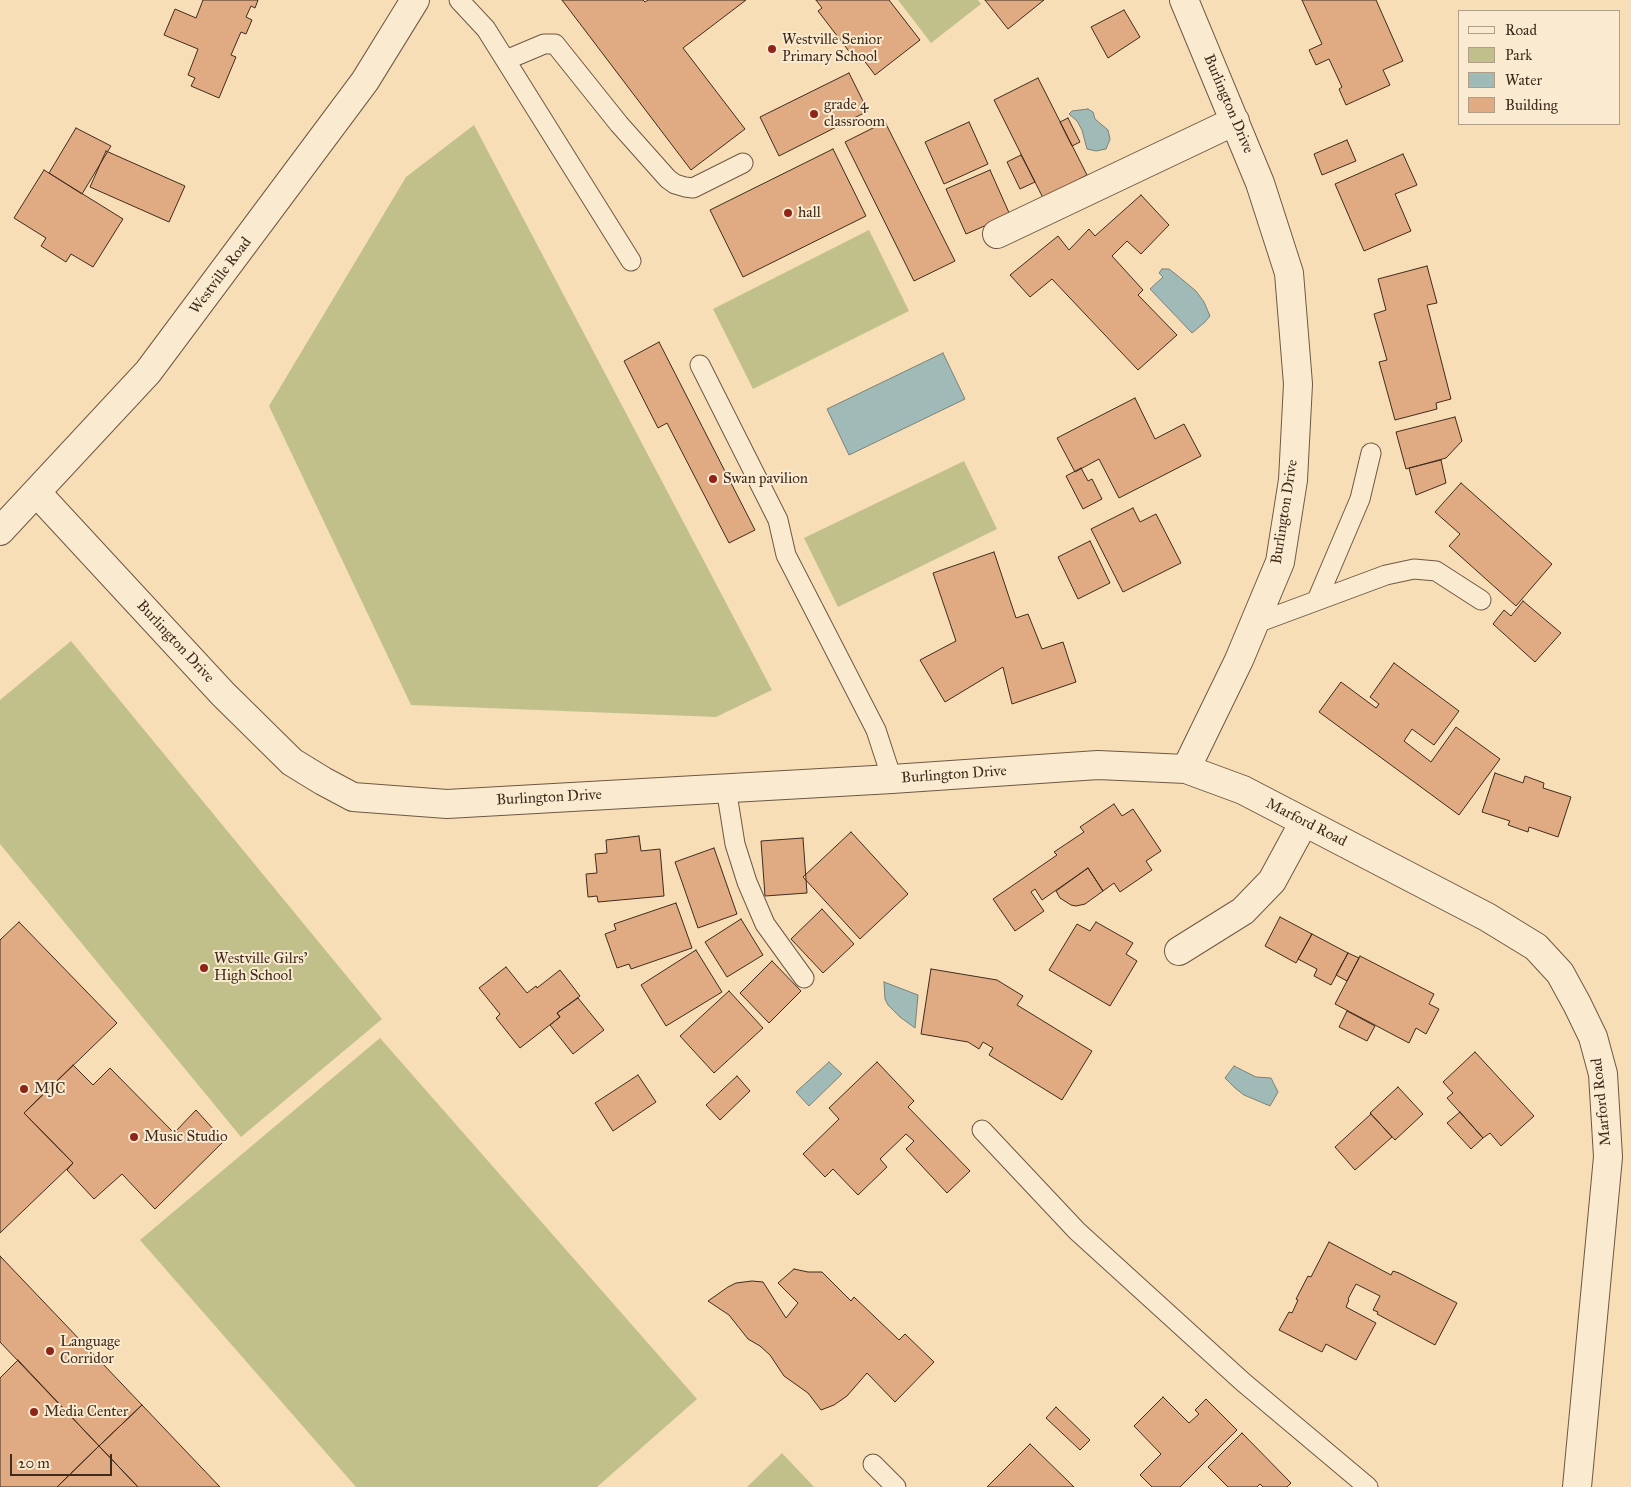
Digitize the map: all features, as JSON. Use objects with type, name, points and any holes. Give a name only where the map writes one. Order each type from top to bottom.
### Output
[{"type":"street","name":"Westville Road","points":[[0,531],[148,372],[365,81],[415,0]]},
{"type":"street","name":"Burlington Drive","points":[[37,492],[223,694],[292,762],[323,782],[353,797],[447,804],[892,779],[1098,765],[1186,769],[1239,660],[1280,562],[1293,480],[1298,384],[1289,273],[1260,183],[1184,0]]},
{"type":"street","points":[[997,234],[1235,121]]},
{"type":"street","name":"Marford Road","points":[[1186,769],[1243,790],[1487,917],[1536,947],[1560,973],[1578,1004],[1594,1037],[1603,1074],[1608,1157],[1576,1487]]},
{"type":"street","points":[[1179,951],[1243,911],[1272,881],[1304,822]]},
{"type":"lane","points":[[459,0],[486,29],[630,261]]},
{"type":"lane","points":[[506,60],[544,44],[555,44],[619,124],[668,179],[675,184],[685,188],[693,188],[743,163]]},
{"type":"lane","points":[[700,366],[778,520],[786,555],[876,730],[892,779]]},
{"type":"lane","points":[[1317,600],[1360,499],[1371,453]]},
{"type":"lane","points":[[1254,624],[1386,575],[1414,570],[1436,570],[1482,600]]},
{"type":"lane","points":[[726,788],[735,844],[747,882],[765,924],[804,978]]},
{"type":"lane","points":[[982,1130],[1077,1232],[1243,1382],[1368,1487]]},
{"type":"lane","points":[[873,1464],[896,1487]]},
{"type":"green space","points":[[898,0],[978,0],[981,4],[931,43]]},
{"type":"green space","points":[[474,125],[772,690],[716,717],[411,705],[269,406],[406,177]]},
{"type":"green space","points":[[869,230],[909,311],[753,389],[713,309]]},
{"type":"green space","points":[[964,461],[997,529],[838,607],[804,538]]},
{"type":"green space","points":[[71,641],[382,1019],[241,1137],[0,844],[0,700]]},
{"type":"green space","points":[[380,1038],[697,1399],[597,1487],[356,1487],[140,1240]]},
{"type":"green space","points":[[782,1453],[814,1487],[747,1487]]},
{"type":"water","points":[[1088,109],[1093,112],[1095,119],[1108,130],[1110,139],[1106,149],[1096,151],[1087,149],[1082,130],[1077,121],[1069,114],[1072,111]]},
{"type":"water","points":[[1162,269],[1169,269],[1178,276],[1196,291],[1204,302],[1210,316],[1192,333],[1150,289],[1163,277],[1159,273]]},
{"type":"water","points":[[943,353],[965,399],[849,455],[827,409]]},
{"type":"water","points":[[884,982],[918,995],[915,1028],[888,1005],[885,999]]},
{"type":"water","points":[[829,1062],[842,1074],[809,1106],[796,1092]]},
{"type":"water","points":[[1234,1066],[1256,1077],[1271,1078],[1278,1092],[1270,1106],[1244,1095],[1225,1078]]},
{"type":"building","points":[[203,0],[258,0],[255,8],[251,6],[246,17],[252,20],[246,34],[241,32],[231,55],[236,57],[219,98],[191,86],[195,78],[188,75],[198,49],[164,35],[175,9],[196,18]]},
{"type":"building","points":[[562,0],[643,0],[645,2],[648,0],[746,0],[683,48],[745,129],[691,170]]},
{"type":"building","points":[[816,0],[889,0],[920,40],[875,75],[863,59],[858,63],[818,11],[822,8]]},
{"type":"building","points":[[985,0],[1044,0],[1008,29]]},
{"type":"building","points":[[1302,0],[1376,0],[1403,61],[1383,70],[1390,85],[1346,105],[1339,89],[1342,87],[1329,59],[1316,65],[1309,50],[1322,44]]},
{"type":"building","points":[[1124,10],[1140,37],[1108,58],[1091,27]]},
{"type":"building","name":"grade 4 classroom","points":[[849,73],[868,111],[779,156],[760,117]]},
{"type":"building","points":[[1038,78],[1087,175],[1043,198],[994,100]]},
{"type":"building","points":[[1068,118],[1080,142],[1072,146],[1060,122]]},
{"type":"building","points":[[885,122],[955,261],[914,281],[845,142]]},
{"type":"building","points":[[969,122],[988,164],[944,184],[925,142]]},
{"type":"building","points":[[76,128],[111,146],[82,194],[49,173]]},
{"type":"building","points":[[1347,140],[1356,161],[1322,175],[1314,154]]},
{"type":"building","name":"hall","points":[[833,149],[866,216],[743,277],[710,210]]},
{"type":"building","points":[[106,151],[185,186],[169,222],[90,187]]},
{"type":"building","points":[[1403,154],[1417,185],[1395,194],[1411,231],[1364,251],[1335,184]]},
{"type":"building","points":[[1021,155],[1035,182],[1020,189],[1007,162]]},
{"type":"building","points":[[44,170],[123,219],[93,267],[71,254],[66,262],[41,246],[46,238],[14,218]]},
{"type":"building","points":[[990,170],[1010,215],[966,234],[946,189]]},
{"type":"building","points":[[1141,195],[1169,225],[1141,254],[1127,241],[1112,256],[1143,290],[1138,295],[1177,335],[1138,370],[1052,279],[1030,297],[1010,275],[1058,236],[1069,250],[1089,229],[1095,236]]},
{"type":"building","points":[[1427,266],[1437,303],[1427,305],[1451,399],[1436,403],[1437,409],[1395,420],[1379,362],[1387,360],[1374,314],[1386,310],[1378,279]]},
{"type":"building","name":"Swan pavilion","points":[[659,342],[755,530],[729,543],[667,423],[658,428],[624,361]]},
{"type":"building","points":[[1135,398],[1155,439],[1184,424],[1201,456],[1119,498],[1099,459],[1075,472],[1057,438]]},
{"type":"building","points":[[1455,417],[1462,441],[1446,458],[1406,469],[1396,432]]},
{"type":"building","points":[[1441,460],[1446,483],[1416,495],[1409,468]]},
{"type":"building","points":[[1081,468],[1088,481],[1092,479],[1102,499],[1083,509],[1066,476]]},
{"type":"building","points":[[1461,483],[1552,564],[1516,606],[1449,546],[1460,534],[1435,512]]},
{"type":"building","points":[[1133,508],[1140,522],[1156,514],[1181,563],[1123,592],[1091,529]]},
{"type":"building","points":[[1090,541],[1110,583],[1078,599],[1058,557]]},
{"type":"building","points":[[994,552],[1016,618],[1028,614],[1042,649],[1063,642],[1076,682],[1012,704],[1003,667],[945,702],[920,660],[956,641],[933,573]]},
{"type":"building","points":[[1523,601],[1561,633],[1535,662],[1493,624],[1504,610],[1511,616]]},
{"type":"building","points":[[1394,663],[1459,711],[1434,745],[1412,729],[1404,741],[1431,762],[1456,727],[1500,759],[1459,815],[1319,712],[1341,682],[1376,708],[1379,704],[1370,697]]},
{"type":"building","points":[[1495,773],[1523,783],[1525,776],[1544,783],[1543,788],[1571,797],[1558,837],[1529,827],[1528,832],[1508,825],[1510,821],[1482,812]]},
{"type":"building","points":[[1114,804],[1122,816],[1133,809],[1161,851],[1146,861],[1152,870],[1120,892],[1114,883],[1103,891],[1088,868],[1042,900],[1035,889],[1031,892],[1044,911],[1015,931],[993,899],[1057,855],[1054,852],[1084,832],[1080,827]]},
{"type":"building","points":[[851,832],[908,894],[860,939],[803,877]]},
{"type":"building","points":[[639,836],[641,851],[660,849],[664,896],[598,902],[597,896],[588,897],[586,874],[597,873],[595,854],[607,853],[606,840]]},
{"type":"building","points":[[803,838],[807,893],[765,896],[761,841]]},
{"type":"building","points":[[714,848],[737,914],[698,928],[675,862]]},
{"type":"building","points":[[1088,868],[1103,891],[1085,904],[1076,906],[1060,898],[1056,891]]},
{"type":"building","points":[[676,903],[692,948],[631,969],[629,964],[617,968],[605,934],[616,930],[614,924]]},
{"type":"building","points":[[822,909],[854,944],[823,973],[791,939]]},
{"type":"building","points":[[1280,917],[1312,934],[1296,963],[1265,946]]},
{"type":"building","points":[[741,919],[763,955],[727,977],[705,942]]},
{"type":"building","name":"MJC","points":[[19,922],[117,1023],[24,1113],[73,1163],[0,1233],[0,940]]},
{"type":"building","points":[[1096,922],[1133,943],[1126,954],[1137,961],[1110,1006],[1049,970],[1077,924],[1090,931]]},
{"type":"building","points":[[1312,934],[1348,953],[1331,985],[1314,976],[1317,969],[1298,959]]},
{"type":"building","points":[[696,950],[722,992],[666,1026],[641,985]]},
{"type":"building","points":[[1348,953],[1359,958],[1347,981],[1336,975]]},
{"type":"building","points":[[1360,956],[1434,994],[1429,1004],[1439,1009],[1426,1034],[1416,1028],[1409,1043],[1335,1004]]},
{"type":"building","points":[[772,961],[801,991],[769,1023],[740,993]]},
{"type":"building","points":[[506,967],[527,993],[536,986],[537,988],[560,970],[580,996],[557,1013],[560,1017],[520,1048],[496,1018],[500,1014],[479,988]]},
{"type":"building","points":[[931,969],[997,980],[1023,996],[1017,1005],[1092,1051],[1062,1100],[989,1055],[993,1048],[983,1042],[979,1049],[968,1042],[921,1034]]},
{"type":"building","points":[[729,991],[763,1028],[714,1073],[680,1036]]},
{"type":"building","points":[[578,998],[604,1030],[573,1054],[550,1025],[560,1017],[557,1013]]},
{"type":"building","points":[[1347,1011],[1375,1026],[1367,1041],[1339,1027]]},
{"type":"building","points":[[1475,1052],[1534,1116],[1501,1146],[1490,1133],[1483,1138],[1447,1098],[1453,1093],[1443,1082]]},
{"type":"building","points":[[877,1062],[914,1101],[908,1107],[970,1171],[947,1193],[906,1149],[914,1141],[906,1134],[880,1159],[887,1167],[858,1195],[833,1169],[825,1177],[803,1154],[839,1119],[829,1108]]},
{"type":"building","name":"Music Studio","points":[[73,1065],[93,1085],[110,1068],[174,1133],[196,1110],[224,1141],[155,1209],[122,1174],[94,1199],[67,1170],[73,1163],[24,1113]]},
{"type":"building","points":[[638,1075],[656,1102],[613,1131],[595,1103]]},
{"type":"building","points":[[737,1076],[750,1091],[720,1120],[706,1105]]},
{"type":"building","points":[[1398,1087],[1423,1114],[1395,1140],[1370,1113]]},
{"type":"building","points":[[1460,1112],[1483,1138],[1471,1149],[1447,1123]]},
{"type":"building","points":[[1371,1114],[1392,1137],[1355,1170],[1335,1147]]},
{"type":"building","points":[[1329,1242],[1391,1275],[1393,1271],[1399,1273],[1457,1303],[1435,1345],[1377,1314],[1378,1312],[1373,1310],[1380,1296],[1356,1284],[1346,1307],[1376,1323],[1356,1360],[1326,1344],[1322,1352],[1279,1330],[1289,1312],[1292,1313],[1298,1300],[1296,1299],[1308,1276],[1311,1277]]},
{"type":"building","name":"Language Corridor","points":[[0,1256],[142,1405],[99,1446],[0,1342]]},
{"type":"building","points":[[794,1269],[822,1272],[851,1301],[854,1297],[899,1340],[905,1334],[934,1362],[895,1402],[867,1373],[847,1396],[834,1405],[821,1410],[808,1393],[784,1376],[770,1355],[748,1339],[729,1315],[708,1301],[736,1283],[763,1282],[786,1318],[798,1303],[778,1283]]},
{"type":"building","name":"Media Center","points":[[18,1360],[99,1446],[57,1487],[0,1487],[0,1378]]},
{"type":"building","points":[[1163,1397],[1189,1423],[1199,1414],[1195,1410],[1206,1399],[1237,1430],[1180,1487],[1152,1487],[1140,1475],[1161,1454],[1134,1426]]},
{"type":"building","points":[[142,1405],[220,1487],[138,1487],[99,1446]]},
{"type":"building","points":[[1056,1407],[1090,1440],[1080,1450],[1046,1418]]},
{"type":"building","points":[[1242,1433],[1291,1483],[1287,1487],[1263,1487],[1260,1484],[1257,1487],[1228,1487],[1208,1467]]},
{"type":"building","points":[[1030,1444],[1074,1487],[987,1487]]},
{"type":"building","points":[[99,1446],[138,1487],[57,1487]]},
{"type":"place","name":"Westville Senior Primary School","points":[[772,49]]},
{"type":"place","name":"grade 4 classroom","points":[[814,114]]},
{"type":"place","name":"hall","points":[[788,213]]},
{"type":"place","name":"Swan pavilion","points":[[713,479]]},
{"type":"place","name":"Westville Gilrs' High School","points":[[204,968]]},
{"type":"place","name":"MJC","points":[[24,1089]]},
{"type":"place","name":"Music Studio","points":[[134,1137]]},
{"type":"place","name":"Language Corridor","points":[[50,1351]]},
{"type":"place","name":"Media Center","points":[[34,1412]]}]
